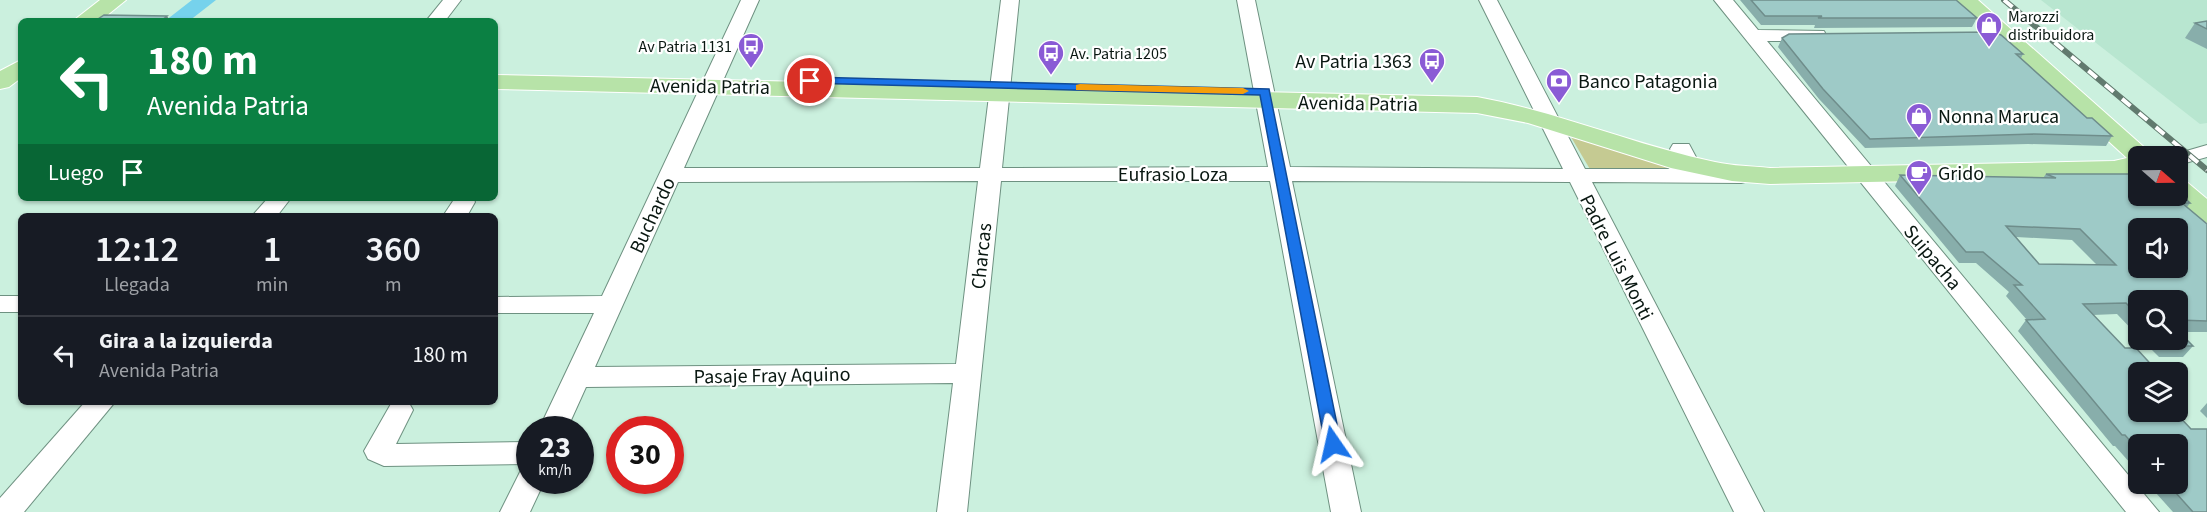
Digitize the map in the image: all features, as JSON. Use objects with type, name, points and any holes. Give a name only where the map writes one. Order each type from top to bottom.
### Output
[{"type":"main road","points":[[89,18],[115,0]]},
{"type":"main road","points":[[1965,0],[1991,33],[2128,146]]},
{"type":"main road","name":"Avenida Patria","points":[[498,74],[1266,96],[1477,105],[1546,114],[1681,163],[1713,170],[1770,176],[1858,167]]},
{"type":"main road","name":"Avenida Patria","points":[[498,82],[713,82]]},
{"type":"main road","name":"Avenida Patria","points":[[1681,163],[1757,162],[1858,167],[2114,169],[2128,166]]},
{"type":"main road","points":[[2188,198],[2207,214]]},
{"type":"street","points":[[437,18],[452,0]]},
{"type":"street","name":"Buchardo","points":[[559,416],[750,0]]},
{"type":"street","name":"Charcas","points":[[952,512],[1010,0]]},
{"type":"street","points":[[1246,0],[1347,512]]},
{"type":"street","name":"Padre Luis Monti","points":[[1488,0],[1576,177],[1749,512]]},
{"type":"street","name":"Suipacha","points":[[1724,0],[1858,167],[2144,512]]},
{"type":"street","points":[[1752,36],[1835,35]]},
{"type":"street","points":[[2188,156],[2207,151]]},
{"type":"street","name":"Eufrasio Loza","points":[[670,176],[1280,174],[1576,177],[1681,163]]},
{"type":"street","points":[[267,213],[277,201]]},
{"type":"street","points":[[0,304],[18,304]]},
{"type":"street","points":[[498,305],[610,304]]},
{"type":"street","name":"Pasaje Fray Aquino","points":[[576,376],[968,373]]},
{"type":"street","points":[[6,512],[98,405]]},
{"type":"street","points":[[399,410],[378,451],[384,455],[516,453]]},
{"type":"street","points":[[515,512],[523,494]]},
{"type":"shaded area","points":[[2041,0],[2207,0],[2207,123],[2200,124]]},
{"type":"shaded area","points":[[1571,137],[1678,170],[1591,171]]},
{"type":"water","points":[[192,0],[216,0],[193,18],[169,18]]},
{"type":"building","points":[[1751,0],[1956,0],[1977,18],[1765,16]]},
{"type":"building","points":[[104,15],[167,16],[165,18],[100,18]]},
{"type":"building","points":[[2207,21],[2207,29],[2195,23]]},
{"type":"building","points":[[1993,32],[2001,35],[2023,54],[2016,54],[2087,118],[2092,118],[2112,136],[2034,134],[1870,139],[1823,89],[1782,38],[1789,34]]},
{"type":"building","points":[[2046,174],[2128,174],[2128,206],[2186,206],[2207,224],[2207,321],[2188,320],[2188,290],[2128,290],[2128,305],[2126,303],[2083,304],[2125,348],[2138,350],[2149,362],[2128,362],[2128,422],[2184,422],[2191,429],[2207,429],[2207,512],[2193,512],[2177,494],[2188,494],[2188,434],[2128,434],[2128,438],[2122,435],[2026,320],[2045,319],[2014,285],[2022,285],[1983,252],[1966,252],[1900,175],[2056,178]],"holes":[[[2006,226],[2080,229],[2116,265],[2039,264]]]},
{"type":"railway","points":[[2004,0],[2207,170]]},
{"type":"slow traffic","points":[[1080,87],[1243,91]]},
{"type":"place","name":"Marozzi distribuidora","points":[[1989,48]]},
{"type":"place","name":"Av Patria 1131","points":[[751,69]]},
{"type":"place","name":"Av. Patria 1205","points":[[1051,76]]},
{"type":"place","name":"Av Patria 1363","points":[[1432,84]]},
{"type":"place","name":"Banco Patagonia","points":[[1559,104]]},
{"type":"place","name":"Nonna Maruca","points":[[1919,139]]},
{"type":"place","name":"Grido","points":[[1919,196]]},
{"type":"route","points":[[810,81],[1265,92],[1333,444]]}]
